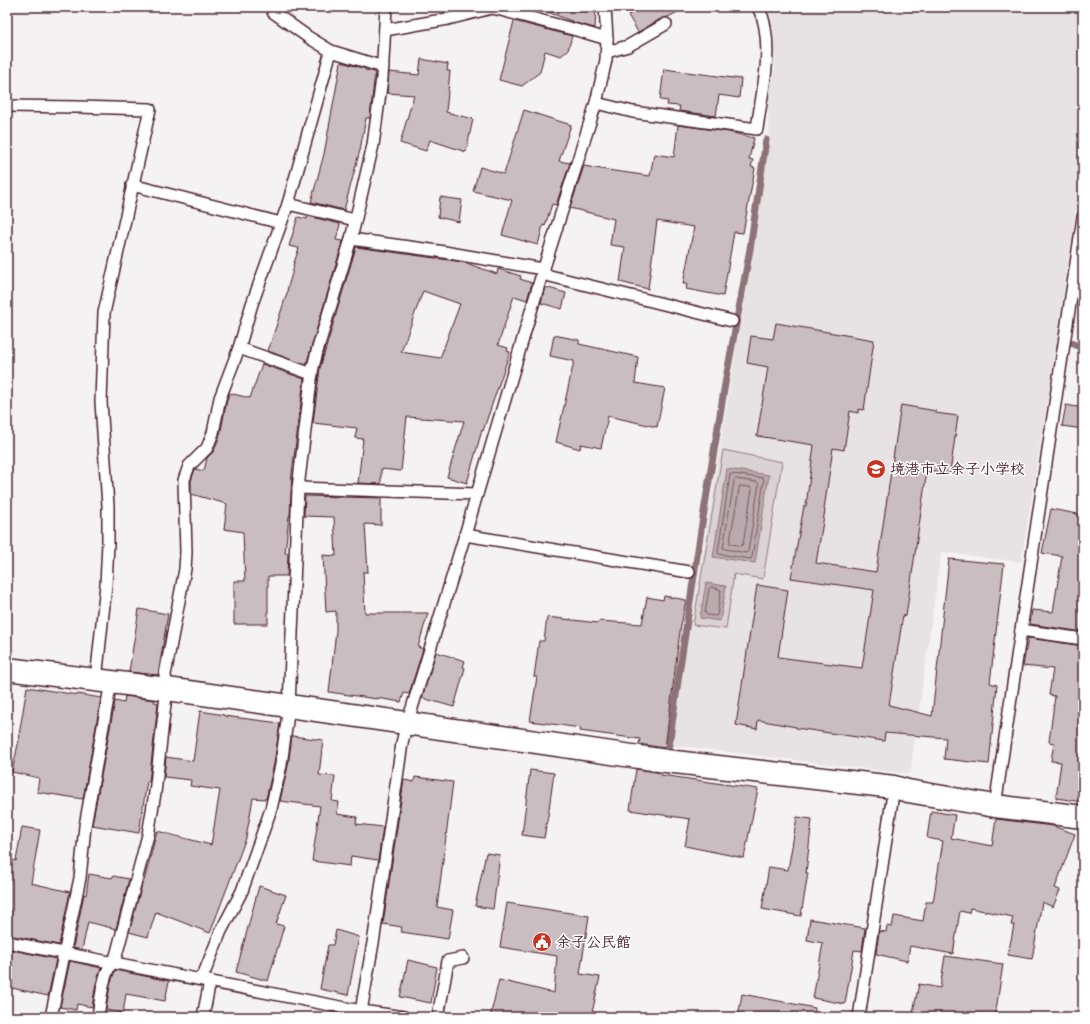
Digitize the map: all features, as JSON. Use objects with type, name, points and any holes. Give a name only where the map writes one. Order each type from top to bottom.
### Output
[{"type":"street","points":[[7,669],[407,722],[666,760],[894,787],[908,791],[995,806],[1083,817]]},
{"type":"lane","points":[[203,1017],[205,971],[221,931],[242,891],[271,809],[281,765],[289,706],[298,488],[312,374],[318,348],[351,239],[373,145],[383,67],[386,7]]},
{"type":"lane","points":[[360,1014],[373,945],[402,743],[407,722],[465,535],[543,271],[596,103],[607,52],[605,7]]},
{"type":"lane","points":[[596,103],[633,112],[757,129],[766,67],[767,46],[765,26],[758,7]]},
{"type":"lane","points":[[385,30],[448,19],[492,8],[607,39]]},
{"type":"lane","points":[[273,12],[308,38],[331,51],[383,67]]},
{"type":"lane","points":[[607,52],[628,46],[666,24]]},
{"type":"lane","points":[[98,1017],[108,967],[116,956],[148,834],[155,793],[167,689],[165,675],[185,569],[184,480],[189,466],[207,448],[210,441],[220,398],[230,376],[252,304],[288,204],[331,51]]},
{"type":"lane","points":[[7,106],[150,109],[144,142],[132,185],[104,313],[101,402],[108,506],[104,681],[85,826],[80,878],[51,1017]]},
{"type":"lane","points":[[132,185],[281,223]]},
{"type":"lane","points":[[288,204],[355,220]]},
{"type":"lane","points":[[995,806],[1083,217]]},
{"type":"lane","points":[[351,239],[438,251],[543,271],[732,321]]},
{"type":"lane","points":[[239,348],[312,374]]},
{"type":"lane","points":[[298,488],[477,494]]},
{"type":"lane","points":[[465,535],[689,572]]},
{"type":"lane","points":[[1021,630],[1083,639]]},
{"type":"lane","points":[[859,1017],[894,787]]},
{"type":"lane","points":[[7,942],[205,980],[360,1014],[404,1017]]},
{"type":"lane","points":[[438,1017],[448,961],[463,958]]},
{"type":"shaded area","name":"境港市立余子小学校","points":[[767,7],[1061,7],[1083,13],[1083,163],[1050,385],[1021,562],[941,552],[910,774],[671,745],[757,222],[769,138],[768,106],[775,66],[772,24]]},
{"type":"shaded area","points":[[723,450],[782,462],[763,579],[734,574],[726,629],[693,625]]},
{"type":"water","points":[[727,469],[769,475],[755,563],[713,557]]},
{"type":"water","points":[[706,583],[726,586],[720,621],[700,618]]},
{"type":"building","points":[[541,7],[596,7],[595,28],[579,24],[540,9]]},
{"type":"building","points":[[643,7],[687,7],[668,17],[662,18],[638,32],[628,15]]},
{"type":"building","points":[[514,21],[572,36],[568,50],[561,56],[545,51],[540,72],[522,86],[499,80]]},
{"type":"building","points":[[421,59],[448,64],[447,71],[450,71],[446,112],[473,119],[466,152],[430,140],[426,151],[400,143],[414,95],[387,93],[389,72],[419,75]]},
{"type":"building","points":[[341,62],[375,72],[370,118],[366,118],[360,150],[344,210],[311,202],[324,154]]},
{"type":"building","points":[[664,69],[741,79],[739,98],[719,95],[716,116],[679,111],[680,106],[667,105],[668,101],[660,100]]},
{"type":"building","points":[[524,110],[571,125],[559,161],[570,163],[556,205],[552,204],[545,226],[543,225],[538,245],[502,235],[512,200],[473,191],[480,167],[504,174]]},
{"type":"building","points":[[678,125],[729,132],[754,138],[749,159],[753,160],[751,167],[755,168],[743,233],[734,232],[723,296],[686,289],[687,284],[683,284],[694,227],[657,221],[648,289],[620,282],[625,247],[610,245],[614,219],[570,208],[584,166],[650,176],[654,154],[674,157]]},
{"type":"building","points":[[440,197],[462,200],[459,222],[438,217]]},
{"type":"building","points":[[308,216],[340,224],[336,240],[343,241],[306,365],[268,351],[288,290],[293,266],[299,248],[289,246],[298,217],[307,219]]},
{"type":"building","points":[[356,247],[463,262],[497,274],[498,269],[521,276],[520,279],[532,283],[527,300],[514,296],[498,345],[508,348],[507,351],[510,352],[483,431],[482,430],[467,483],[447,477],[464,421],[407,417],[401,471],[381,469],[381,484],[358,483],[363,439],[355,438],[357,428],[313,423],[320,368]],"holes":[[[423,291],[460,304],[440,358],[401,352]]]},
{"type":"building","points":[[545,287],[566,293],[562,309],[541,303]]},
{"type":"building","points":[[776,323],[874,340],[864,410],[858,409],[858,413],[850,411],[844,450],[833,448],[816,563],[876,572],[901,405],[936,411],[935,413],[958,416],[950,473],[927,470],[906,616],[903,615],[889,705],[932,716],[949,559],[1004,564],[990,683],[997,685],[989,764],[944,759],[946,738],[885,733],[884,741],[796,728],[758,720],[757,729],[736,725],[757,585],[788,590],[778,657],[862,668],[874,590],[791,578],[804,506],[806,506],[814,445],[757,436],[768,367],[747,363],[751,336],[773,339]]},
{"type":"building","points":[[554,335],[579,340],[579,344],[638,357],[635,383],[665,388],[657,427],[608,416],[601,448],[581,444],[580,449],[556,442],[574,361],[550,356]]},
{"type":"building","points":[[262,364],[304,379],[292,473],[290,516],[285,553],[288,553],[287,576],[268,576],[268,624],[234,624],[234,581],[245,581],[243,532],[224,529],[227,504],[191,494],[191,481],[195,469],[204,471],[207,458],[214,451],[220,435],[229,393],[250,398]]},
{"type":"building","points":[[1066,405],[1083,408],[1083,429],[1062,426]]},
{"type":"building","points":[[305,496],[381,498],[381,525],[365,524],[368,572],[363,572],[365,613],[428,613],[418,647],[423,649],[409,694],[404,693],[401,702],[329,692],[336,631],[336,611],[326,612],[323,555],[336,556],[334,517],[304,516]]},
{"type":"building","points":[[1051,509],[1083,515],[1083,632],[1030,624],[1032,610],[1053,612],[1062,556],[1042,553]]},
{"type":"building","points":[[664,596],[686,600],[680,631],[665,748],[639,744],[640,739],[580,731],[581,728],[530,721],[537,677],[534,677],[539,641],[544,641],[547,617],[598,623],[599,621],[642,624],[647,597],[663,600]]},
{"type":"building","points":[[139,609],[168,614],[158,675],[129,672]]},
{"type":"building","points":[[1028,638],[1083,646],[1083,802],[1056,798],[1061,762],[1051,761],[1054,743],[1049,742],[1055,696],[1049,695],[1053,669],[1023,666]]},
{"type":"building","points":[[436,652],[465,661],[463,667],[465,668],[454,707],[422,698]]},
{"type":"building","points":[[27,687],[101,698],[83,799],[37,792],[39,778],[12,772],[20,735]]},
{"type":"building","points":[[125,696],[155,700],[154,702],[158,703],[149,782],[147,781],[139,833],[92,825],[115,701],[124,703]]},
{"type":"building","points":[[200,711],[224,716],[280,723],[274,764],[266,799],[253,798],[246,838],[210,933],[156,912],[148,937],[129,932],[157,831],[211,845],[220,790],[190,786],[191,780],[164,777],[166,757],[193,761]]},
{"type":"building","points":[[292,736],[323,740],[319,775],[335,776],[332,801],[339,802],[337,814],[357,817],[356,824],[383,827],[378,860],[351,856],[350,866],[312,861],[320,806],[280,801],[288,766]]},
{"type":"building","points":[[636,769],[662,773],[661,775],[758,789],[744,858],[685,846],[690,819],[630,810]]},
{"type":"building","points":[[530,770],[554,773],[544,838],[522,835]]},
{"type":"building","points":[[415,777],[453,782],[437,907],[453,910],[448,939],[401,932],[402,927],[383,924],[404,780],[414,782]]},
{"type":"building","points":[[931,811],[955,815],[951,838],[992,846],[996,819],[1053,826],[1075,834],[1055,888],[1060,890],[1053,907],[1042,902],[1032,959],[1008,955],[1014,925],[1011,925],[1013,917],[970,908],[969,913],[960,911],[953,954],[910,946],[907,961],[876,954],[879,931],[886,932],[887,926],[892,927],[894,916],[923,921],[926,902],[933,902],[943,841],[927,838]]},
{"type":"building","points":[[797,817],[812,819],[806,873],[808,873],[801,916],[762,909],[769,867],[788,870]]},
{"type":"building","points":[[22,827],[40,830],[31,883],[70,892],[59,945],[9,935],[10,931],[7,930],[7,859],[16,861]]},
{"type":"building","points":[[486,853],[500,855],[493,909],[475,906]]},
{"type":"building","points":[[89,874],[129,879],[116,929],[88,922],[82,950],[73,948],[84,894],[86,895]]},
{"type":"building","points":[[259,886],[286,895],[276,924],[284,926],[268,981],[236,972]]},
{"type":"building","points":[[507,903],[589,916],[580,974],[600,977],[591,1017],[490,1017],[499,980],[554,993],[557,956],[500,947]]},
{"type":"building","points":[[810,919],[865,928],[862,951],[854,950],[845,1004],[813,998],[823,943],[807,940]]},
{"type":"building","points":[[336,930],[359,937],[348,995],[320,989],[328,945],[333,945]]},
{"type":"building","points":[[7,949],[56,959],[48,996],[7,987]]},
{"type":"building","points":[[945,956],[1003,964],[995,1017],[971,1013],[971,1017],[912,1017],[919,984],[940,988]]},
{"type":"building","points":[[408,960],[437,967],[431,1003],[400,997]]},
{"type":"building","points":[[70,961],[101,968],[96,983],[92,1007],[77,1004],[76,1010],[60,1007]]},
{"type":"building","points":[[115,970],[169,981],[165,1001],[126,994],[123,1013],[106,1010],[110,986]]},
{"type":"building","points":[[742,994],[815,1008],[814,1017],[738,1017]]},
{"type":"waterway","points":[[669,745],[701,530],[725,384],[750,249],[766,140]]},
{"type":"waterway","points":[[1070,342],[1083,349]]},
{"type":"place","name":"境港市立余子小学校","points":[[876,469]]},
{"type":"place","name":"余子公民館","points":[[542,942]]}]
